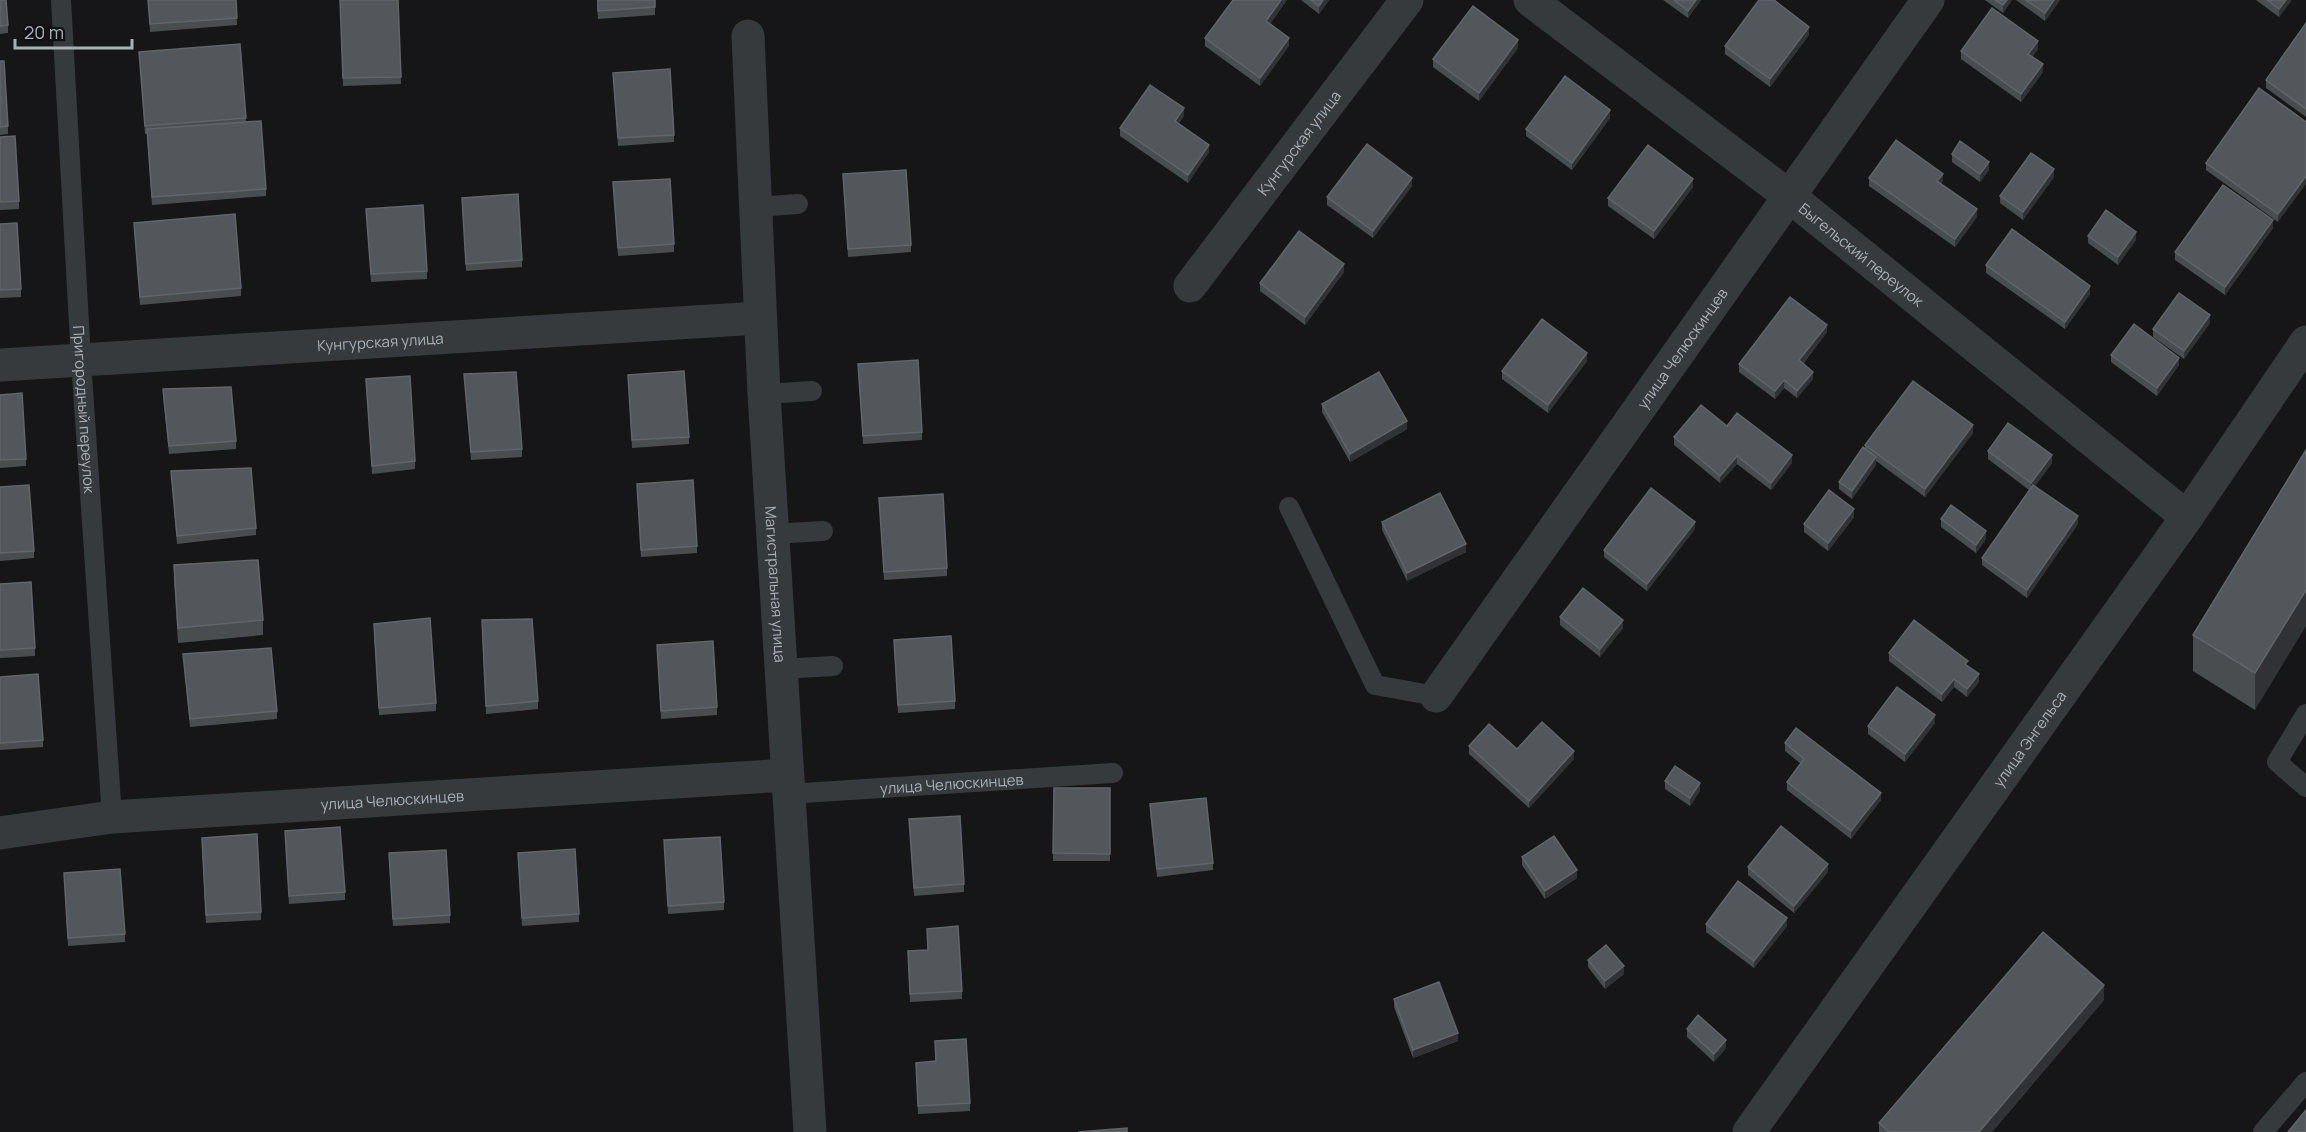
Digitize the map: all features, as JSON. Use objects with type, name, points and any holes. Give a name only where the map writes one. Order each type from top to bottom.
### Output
[{"type":"street","name":"Кунгурская улица","points":[[1190,286],[1407,0]]},
{"type":"street","name":"Быгельский переулок","points":[[1530,0],[1789,196],[2187,518]]},
{"type":"street","name":"улица Челюскинцев","points":[[1436,696],[1928,0]]},
{"type":"street","name":"Магистральная улица","points":[[748,36],[759,318],[810,1132]]},
{"type":"street","name":"Кунгурская улица","points":[[0,365],[759,318]]},
{"type":"street","name":"улица Энгельса","points":[[1749,1132],[2187,518],[2306,342]]},
{"type":"street","name":"улица Челюскинцев","points":[[0,833],[112,817],[787,785]]},
{"type":"lane","name":"Пригородный переулок","points":[[61,0],[81,360],[112,817]]},
{"type":"lane","points":[[755,207],[798,204]]},
{"type":"lane","points":[[764,394],[812,391]]},
{"type":"lane","points":[[1289,507],[1375,685],[1436,696]]},
{"type":"lane","points":[[772,534],[823,531]]},
{"type":"lane","points":[[781,669],[833,666]]},
{"type":"lane","points":[[2306,714],[2277,762],[2306,787]]},
{"type":"lane","name":"улица Челюскинцев","points":[[787,785],[1113,773]]},
{"type":"lane","points":[[2263,1132],[2306,1082]]},
{"type":"building","points":[[0,0],[6,0],[8,25],[0,26]]},
{"type":"building","points":[[148,0],[236,0],[237,18],[150,24]]},
{"type":"building","points":[[340,0],[398,0],[401,77],[343,78]]},
{"type":"building","points":[[598,0],[655,0],[655,7],[598,11]]},
{"type":"building","points":[[1233,0],[1281,0],[1266,21],[1289,38],[1260,78],[1205,38]]},
{"type":"building","points":[[1311,0],[1323,0],[1319,6]]},
{"type":"building","points":[[1674,0],[1696,0],[1688,11]]},
{"type":"building","points":[[1759,0],[1774,0],[1809,27],[1770,79],[1725,46]]},
{"type":"building","points":[[1995,0],[2007,0],[2003,5]]},
{"type":"building","points":[[2026,0],[2054,0],[2045,13]]},
{"type":"building","points":[[2267,0],[2286,0],[2279,9]]},
{"type":"building","points":[[1473,6],[1518,40],[1479,93],[1433,59]]},
{"type":"building","points":[[1992,8],[2038,41],[2028,54],[2043,64],[2021,94],[1961,51]]},
{"type":"building","points":[[2306,23],[2306,109],[2266,80]]},
{"type":"building","points":[[240,44],[246,118],[145,126],[139,52]]},
{"type":"building","points":[[0,61],[4,61],[8,126],[0,127]]},
{"type":"building","points":[[670,69],[674,135],[618,138],[613,73]]},
{"type":"building","points":[[1565,76],[1610,110],[1572,163],[1526,129]]},
{"type":"building","points":[[1150,85],[1184,108],[1175,121],[1209,145],[1188,175],[1120,128]]},
{"type":"building","points":[[2259,88],[2306,122],[2306,176],[2278,214],[2206,163]]},
{"type":"building","points":[[261,121],[266,189],[152,197],[147,129]]},
{"type":"building","points":[[15,136],[19,201],[0,202],[0,137]]},
{"type":"building","points":[[1896,140],[1943,174],[1937,181],[1977,209],[1955,239],[1869,178]]},
{"type":"building","points":[[1960,141],[1989,162],[1980,174],[1952,154]]},
{"type":"building","points":[[1367,144],[1412,178],[1373,231],[1327,197]]},
{"type":"building","points":[[1648,145],[1693,179],[1654,231],[1608,198]]},
{"type":"building","points":[[2031,153],[2054,169],[2023,212],[2000,196]]},
{"type":"building","points":[[906,170],[911,245],[848,249],[843,174]]},
{"type":"building","points":[[670,179],[674,244],[618,248],[613,182]]},
{"type":"building","points":[[2223,185],[2273,220],[2225,287],[2175,252]]},
{"type":"building","points":[[518,194],[522,260],[466,264],[462,198]]},
{"type":"building","points":[[423,205],[427,271],[371,274],[366,209]]},
{"type":"building","points":[[2106,210],[2136,232],[2118,257],[2088,236]]},
{"type":"building","points":[[235,214],[241,288],[140,297],[134,223]]},
{"type":"building","points":[[17,223],[21,289],[0,290],[0,224]]},
{"type":"building","points":[[2012,229],[2090,286],[2065,322],[1986,265]]},
{"type":"building","points":[[1299,231],[1344,264],[1305,317],[1260,283]]},
{"type":"building","points":[[2179,293],[2210,315],[2184,351],[2153,329]]},
{"type":"building","points":[[1790,297],[1827,325],[1799,360],[1813,372],[1797,391],[1784,380],[1775,391],[1739,364]]},
{"type":"building","points":[[1542,319],[1587,353],[1548,405],[1502,371]]},
{"type":"building","points":[[2134,324],[2179,358],[2157,388],[2111,355]]},
{"type":"building","points":[[918,360],[922,432],[863,436],[858,364]]},
{"type":"building","points":[[684,371],[689,437],[632,440],[628,375]]},
{"type":"building","points":[[516,372],[522,449],[471,452],[464,374]]},
{"type":"building","points":[[1379,372],[1407,421],[1350,454],[1322,404]]},
{"type":"building","points":[[410,376],[415,461],[372,466],[366,379]]},
{"type":"building","points":[[1913,381],[1973,425],[1925,489],[1865,445]]},
{"type":"building","points":[[231,387],[236,441],[169,446],[163,389]]},
{"type":"building","points":[[22,393],[26,459],[0,460],[0,395]]},
{"type":"building","points":[[1701,405],[1727,426],[1737,413],[1792,455],[1771,483],[1737,456],[1720,476],[1674,437]]},
{"type":"building","points":[[2008,423],[2052,455],[2031,483],[1988,451]]},
{"type":"building","points":[[1863,447],[1876,457],[1852,491],[1839,482]]},
{"type":"building","points":[[2306,450],[2306,590],[2255,673],[2193,635]]},
{"type":"building","points":[[251,468],[256,528],[177,536],[171,471]]},
{"type":"building","points":[[693,480],[697,546],[641,550],[637,484]]},
{"type":"building","points":[[29,485],[34,551],[0,553],[0,487]]},
{"type":"building","points":[[2033,485],[2078,516],[2027,590],[1982,558]]},
{"type":"building","points":[[1651,488],[1695,522],[1647,584],[1604,550]]},
{"type":"building","points":[[1829,490],[1854,509],[1828,543],[1804,524]]},
{"type":"building","points":[[1440,493],[1466,544],[1407,573],[1382,522]]},
{"type":"building","points":[[943,494],[947,568],[884,572],[879,498]]},
{"type":"building","points":[[1951,505],[1986,531],[1976,545],[1941,519]]},
{"type":"building","points":[[258,560],[263,620],[178,628],[174,565]]},
{"type":"building","points":[[31,582],[35,648],[0,650],[0,584]]},
{"type":"building","points":[[1583,588],[1623,620],[1600,649],[1560,617]]},
{"type":"building","points":[[430,618],[436,703],[379,708],[374,624]]},
{"type":"building","points":[[532,619],[538,701],[486,706],[482,620]]},
{"type":"building","points":[[1914,620],[1968,661],[1965,664],[1979,674],[1967,689],[1954,679],[1942,694],[1889,653]]},
{"type":"building","points":[[951,636],[955,701],[898,705],[894,640]]},
{"type":"building","points":[[713,641],[717,707],[661,711],[657,645]]},
{"type":"building","points":[[271,648],[277,711],[190,719],[183,654]]},
{"type":"building","points":[[38,674],[43,740],[0,743],[0,677]]},
{"type":"building","points":[[1897,687],[1935,715],[1905,754],[1868,726]]},
{"type":"building","points":[[1542,722],[1574,751],[1529,801],[1469,746],[1489,724],[1517,749]]},
{"type":"building","points":[[1796,728],[1881,793],[1851,831],[1787,782],[1804,759],[1785,743]]},
{"type":"building","points":[[1675,766],[1700,783],[1690,798],[1665,781]]},
{"type":"building","points":[[1054,788],[1110,788],[1110,854],[1053,853]]},
{"type":"building","points":[[1206,798],[1213,863],[1157,869],[1150,804]]},
{"type":"building","points":[[960,816],[964,884],[914,888],[909,819]]},
{"type":"building","points":[[1781,826],[1828,864],[1794,906],[1748,867]]},
{"type":"building","points":[[340,827],[345,892],[289,896],[285,831]]},
{"type":"building","points":[[257,834],[261,912],[206,915],[202,838]]},
{"type":"building","points":[[1554,836],[1577,870],[1545,891],[1522,857]]},
{"type":"building","points":[[720,837],[724,902],[668,906],[664,840]]},
{"type":"building","points":[[575,849],[579,914],[522,918],[518,853]]},
{"type":"building","points":[[446,850],[450,915],[393,919],[389,853]]},
{"type":"building","points":[[120,869],[125,934],[68,938],[64,873]]},
{"type":"building","points":[[1738,881],[1787,918],[1754,961],[1706,924]]},
{"type":"building","points":[[958,926],[962,991],[910,994],[908,951],[928,950],[927,929]]},
{"type":"building","points":[[2043,932],[2104,985],[1979,1132],[1889,1132],[1879,1123]]},
{"type":"building","points":[[1606,945],[1624,966],[1605,981],[1588,960]]},
{"type":"building","points":[[1439,982],[1458,1033],[1413,1050],[1394,999]]},
{"type":"building","points":[[1698,1015],[1726,1040],[1714,1054],[1687,1029]]},
{"type":"building","points":[[966,1039],[970,1103],[918,1106],[916,1063],[936,1061],[935,1041]]},
{"type":"building","points":[[2306,1110],[2306,1132],[2288,1132]]},
{"type":"building","points":[[1127,1128],[1127,1132],[1078,1132]]}]
